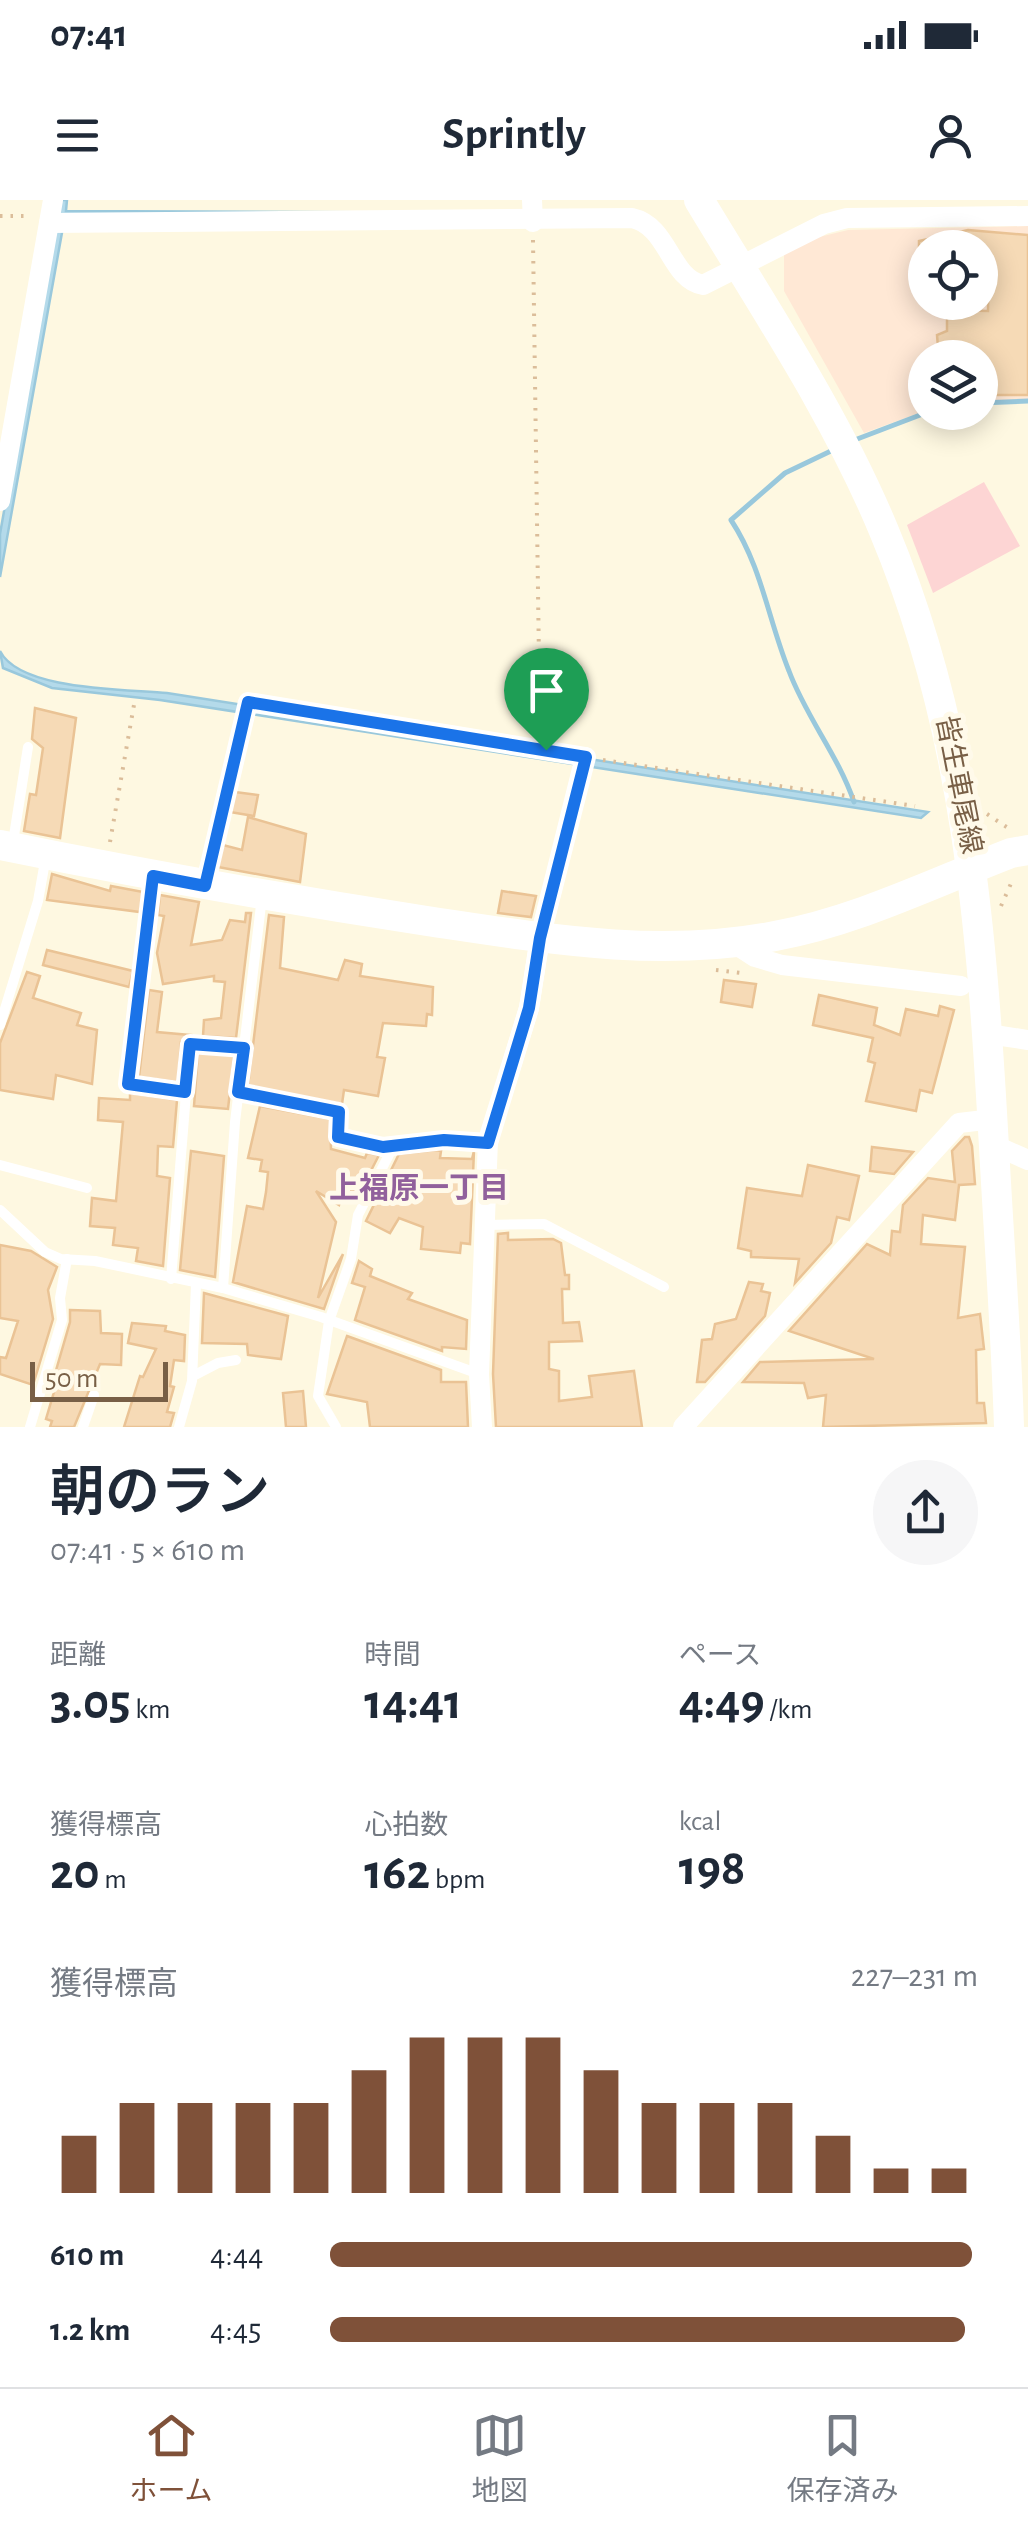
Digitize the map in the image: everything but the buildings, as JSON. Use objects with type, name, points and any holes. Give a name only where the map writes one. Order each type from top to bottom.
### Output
[{"type":"main road","name":"皆生車尾線","points":[[700,200],[858,469],[886,535],[940,700],[974,867],[988,1034],[1009,1427]]},
{"type":"main road","points":[[6,847],[262,896],[540,938],[629,946],[732,942],[853,916],[974,867],[1025,861]]},
{"type":"street","points":[[532,200],[532,222]]},
{"type":"street","points":[[0,502],[55,215],[644,220],[696,284],[718,281],[824,224],[847,218],[1028,216]]},
{"type":"street","points":[[482,1427],[479,1374],[488,1143],[529,1008],[540,938],[584,766]]},
{"type":"street","points":[[732,942],[756,957],[782,965],[961,986]]},
{"type":"street","points":[[988,1034],[1028,1040]]},
{"type":"street","points":[[683,1427],[959,1123],[993,1132],[1028,1160]]},
{"type":"lane","points":[[6,847],[28,747]]},
{"type":"lane","points":[[205,886],[228,787]]},
{"type":"lane","points":[[0,1026],[38,901],[47,855]]},
{"type":"lane","points":[[153,876],[128,1084],[185,1092]]},
{"type":"lane","points":[[222,1288],[238,1092],[262,896]]},
{"type":"lane","points":[[171,1279],[190,1044],[244,1048]]},
{"type":"lane","points":[[238,1092],[339,1112],[338,1137],[393,1146],[444,1140],[488,1143]]},
{"type":"lane","points":[[336,1427],[318,1396],[329,1321],[351,1259],[358,1214],[393,1146]]},
{"type":"lane","points":[[0,1165],[87,1188]]},
{"type":"lane","points":[[0,1210],[45,1252],[222,1288],[479,1374]]},
{"type":"lane","points":[[484,1225],[544,1224],[664,1287]]},
{"type":"lane","points":[[30,1427],[62,1320],[67,1259]]},
{"type":"lane","points":[[178,1427],[193,1376],[196,1284]]},
{"type":"lane","points":[[193,1376],[206,1367],[236,1360]]},
{"type":"lane","points":[[83,1427],[94,1395]]},
{"type":"path","points":[[0,216],[55,215]]},
{"type":"path","points":[[532,222],[540,731],[546,750]]},
{"type":"path","points":[[105,866],[135,699]]},
{"type":"path","points":[[228,787],[248,702],[546,750],[584,766],[915,806]]},
{"type":"path","points":[[1001,920],[1003,897],[1025,861]]},
{"type":"shaded area","points":[[1028,226],[1028,399],[998,400],[998,340],[908,340],[908,417],[864,433],[784,291],[784,253],[815,238],[848,230]]},
{"type":"shaded area","points":[[984,482],[1020,546],[933,593],[907,525]]},
{"type":"water","points":[[59,200],[67,200],[66,211],[522,213],[65,216],[0,577],[0,534]]},
{"type":"water","points":[[0,651],[11,664],[29,674],[76,686],[167,693],[928,812],[921,818],[160,700],[52,688],[3,668]]},
{"type":"waterway","points":[[998,402],[1028,401]]},
{"type":"waterway","points":[[852,441],[908,420]]},
{"type":"waterway","points":[[833,450],[785,473],[731,520],[757,575],[796,688],[854,802]]},
{"type":"district","name":"上福原一丁目","points":[[419,1189]]},
{"type":"route","points":[[248,702],[546,750],[586,757],[540,938],[529,1008],[488,1143],[444,1140],[383,1147],[338,1137],[339,1112],[238,1092],[244,1048],[190,1044],[185,1092],[128,1084],[153,876],[205,886],[248,702]]}]
